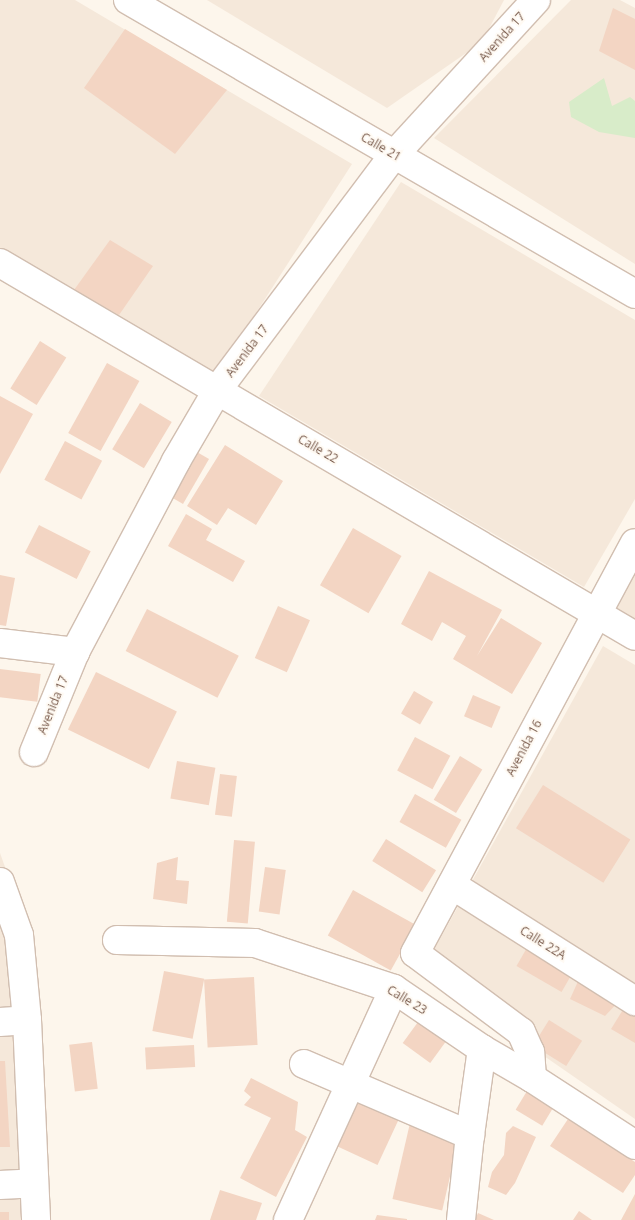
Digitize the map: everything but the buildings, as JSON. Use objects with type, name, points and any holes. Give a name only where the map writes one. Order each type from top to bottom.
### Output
[{"type":"street","name":"Calle 21","points":[[128,0],[635,294]]},
{"type":"street","name":"Avenida 17","points":[[34,752],[75,652],[176,461],[218,390],[394,155],[536,0]]},
{"type":"street","name":"Calle 22","points":[[0,264],[635,636]]},
{"type":"street","name":"Avenida 16","points":[[532,1078],[530,1052],[521,1032],[415,953],[596,612],[635,543]]},
{"type":"street","points":[[0,643],[75,652]]},
{"type":"street","points":[[0,882],[19,935],[27,1020],[36,1220]]},
{"type":"street","name":"Calle 22A","points":[[452,885],[635,1000]]},
{"type":"street","name":"Calle 23","points":[[117,940],[255,943],[394,989],[482,1049],[532,1078],[635,1145]]},
{"type":"street","points":[[288,1220],[394,989]]},
{"type":"street","points":[[0,1022],[27,1020]]},
{"type":"street","points":[[462,1220],[470,1135],[482,1049]]},
{"type":"street","points":[[304,1064],[470,1135]]},
{"type":"street","points":[[0,1185],[34,1183]]},
{"type":"shaded area","points":[[0,0],[75,0],[352,164],[214,378],[0,253]]},
{"type":"shaded area","points":[[207,0],[504,0],[482,42],[387,108]]},
{"type":"shaded area","points":[[571,0],[620,0],[635,8],[635,264],[434,138]]},
{"type":"shaded area","points":[[401,182],[635,320],[635,499],[584,587],[259,396]]},
{"type":"shaded area","points":[[635,575],[635,628],[613,615]]},
{"type":"shaded area","points":[[603,646],[635,665],[635,1119],[531,1047],[426,964]]},
{"type":"shaded area","points":[[0,853],[14,892],[45,1220],[0,1220]]},
{"type":"green space","points":[[604,78],[612,106],[630,97],[635,101],[635,138],[599,132],[571,117],[569,102]]}]
